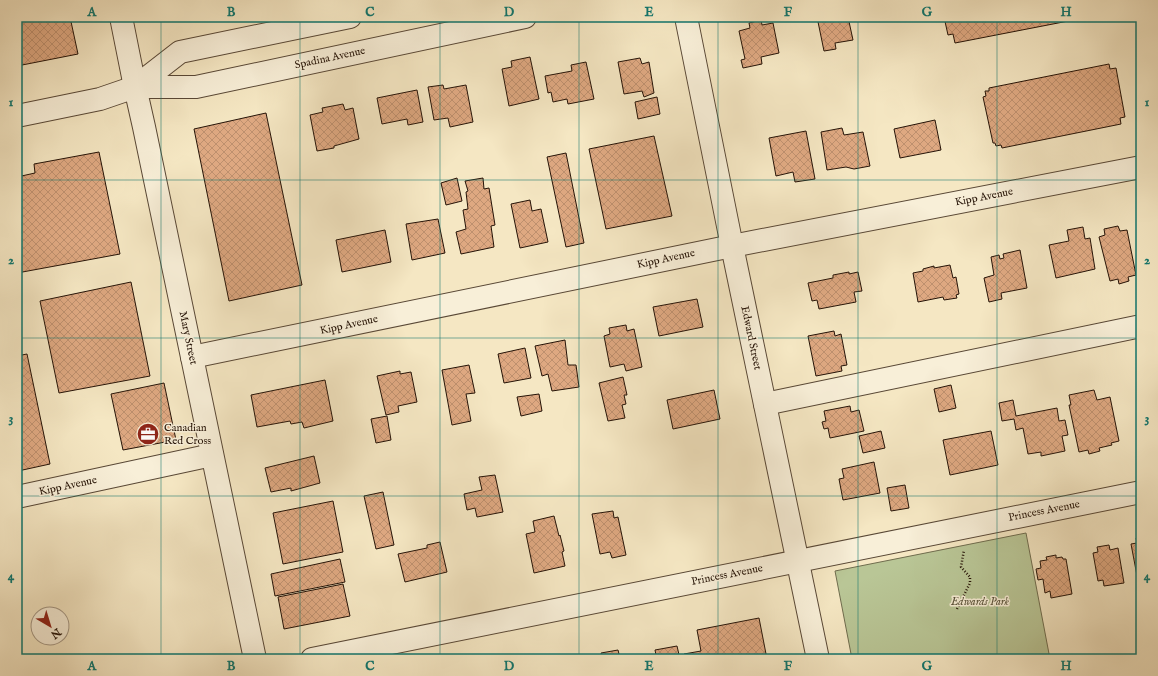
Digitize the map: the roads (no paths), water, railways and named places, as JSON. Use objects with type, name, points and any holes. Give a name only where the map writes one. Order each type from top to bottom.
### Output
[{"type":"street","name":"Mary Street","points":[[121,17],[255,659]]},
{"type":"street","name":"Spadina Avenue","points":[[135,87],[180,52],[350,17]]},
{"type":"street","name":"Spadina Avenue","points":[[17,116],[100,99],[135,87],[196,87],[525,17]]},
{"type":"street","name":"Edward Street","points":[[686,17],[818,659]]},
{"type":"street","name":"Kipp Avenue","points":[[192,357],[732,246],[1141,167]]},
{"type":"street","points":[[765,404],[1141,326]]},
{"type":"street","name":"Kipp Avenue","points":[[17,497],[212,455]]},
{"type":"street","name":"Princess Avenue","points":[[312,659],[1141,492]]},
{"type":"place","name":"Canadian Red Cross","points":[[148,434]]},
{"type":"park label","name":"Edwards Park","points":[[980,602]]}]
